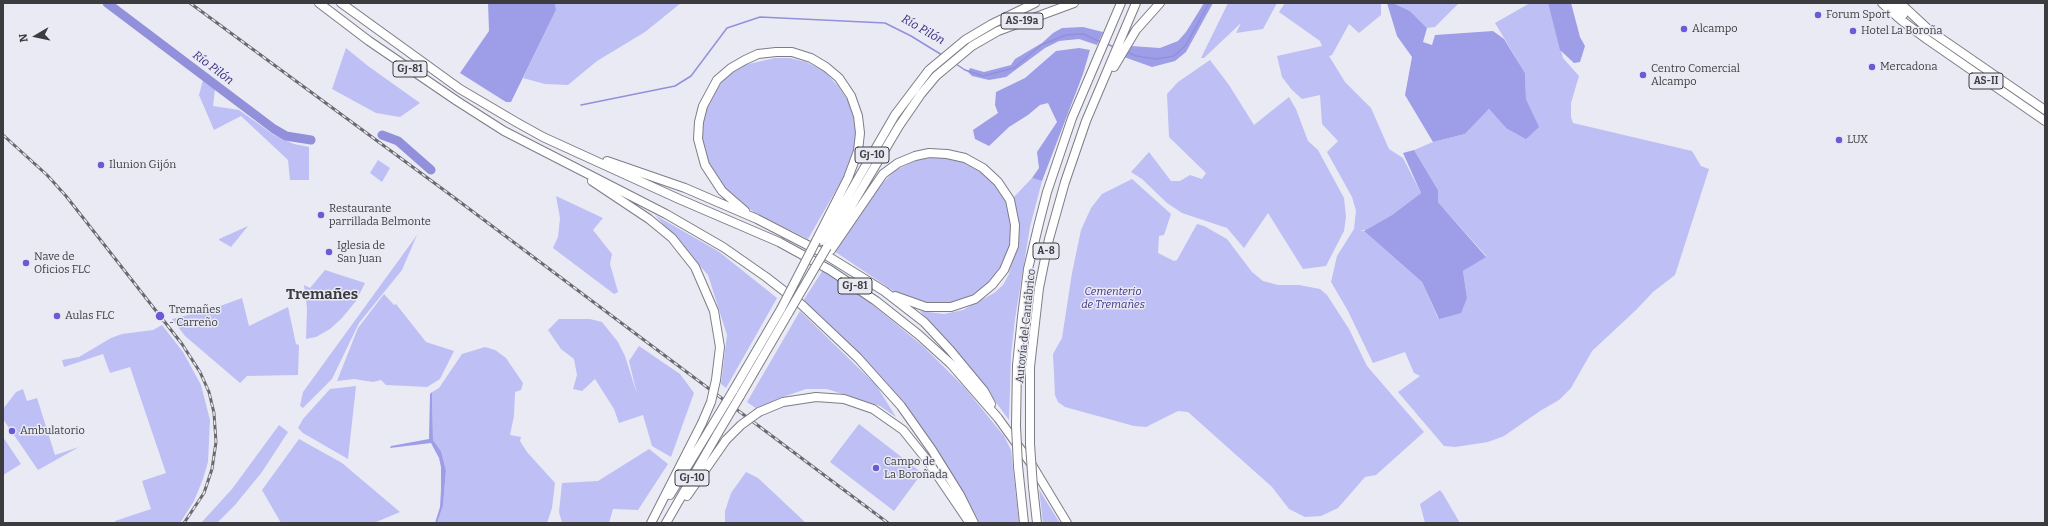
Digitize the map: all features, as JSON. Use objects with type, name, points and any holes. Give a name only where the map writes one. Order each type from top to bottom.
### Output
[{"type":"highway","name":"GJ-81","points":[[319,3],[388,54],[504,131],[666,214],[717,244],[766,277],[802,305],[858,358],[900,406],[932,450],[960,495],[974,523]]},
{"type":"highway","name":"GJ-81","points":[[341,3],[460,89],[516,122],[543,137],[679,199],[779,242],[830,270],[876,301],[919,335],[951,364],[998,418],[1032,464],[1067,523]]},
{"type":"highway","name":"AS-19a","points":[[930,70],[965,40],[992,24],[1036,3]]},
{"type":"highway","name":"AS-19a","points":[[936,76],[972,46],[998,31],[1023,20],[1074,3]]},
{"type":"highway","name":"Autovía del Cantábrico","points":[[1024,523],[1018,466],[1016,426],[1017,365],[1028,270],[1047,192],[1072,118],[1121,3]]},
{"type":"highway","name":"Autovía del Cantábrico","points":[[1037,523],[1030,444],[1030,367],[1039,288],[1049,238],[1065,182],[1086,121],[1110,68],[1136,3]]},
{"type":"highway","points":[[1110,68],[1136,30],[1160,3]]},
{"type":"highway","points":[[1882,3],[1901,20],[1928,40]]},
{"type":"highway","name":"AS-II","points":[[1891,3],[1928,40],[2045,121]]},
{"type":"highway","name":"AS-II","points":[[1900,3],[1929,30],[1937,34],[2045,110]]},
{"type":"highway","points":[[1908,3],[1937,34]]},
{"type":"highway","points":[[757,219],[722,191],[712,179],[704,165],[700,150],[699,122],[703,106],[717,80],[731,68],[758,54],[792,52],[811,58],[826,67],[839,78],[851,96],[858,116],[860,133],[858,151],[824,245],[799,295],[785,310]]},
{"type":"highway","name":"GJ-10","points":[[824,245],[896,115],[930,70]]},
{"type":"highway","name":"GJ-10","points":[[824,245],[898,126],[936,76]]},
{"type":"highway","points":[[566,147],[685,188],[757,219],[821,252],[884,291],[924,322],[950,350],[984,391],[998,418]]},
{"type":"highway","points":[[545,153],[649,219],[672,238],[695,267],[714,311],[720,347],[716,380],[711,402],[702,423],[650,523]]},
{"type":"highway","points":[[714,431],[824,245],[883,174],[898,163],[915,156],[929,153],[947,154],[965,158],[983,168],[998,182],[1010,200],[1015,225],[1014,246],[1004,270],[992,285],[975,299],[951,307],[926,307],[884,291]]},
{"type":"highway","points":[[667,523],[726,440],[741,425],[759,412],[783,402],[816,397],[844,399],[873,409],[903,430],[927,460],[969,523]]},
{"type":"highway","name":"GJ-10","points":[[654,523],[693,458],[714,431]]},
{"type":"highway","name":"GJ-10","points":[[667,523],[714,431]]},
{"type":"green space","points":[[555,3],[681,3],[645,32],[597,61],[568,85],[545,84],[523,78],[556,10]]},
{"type":"green space","points":[[1228,3],[1277,3],[1263,29],[1236,33],[1241,23],[1204,58],[1201,58]]},
{"type":"green space","points":[[1285,3],[1381,3],[1381,15],[1359,33],[1349,24],[1332,55],[1329,56],[1345,82],[1371,108],[1389,149],[1403,158],[1421,193],[1392,215],[1366,230],[1360,230],[1364,231],[1422,282],[1438,318],[1467,298],[1463,271],[1486,256],[1438,202],[1438,190],[1414,150],[1433,142],[1465,134],[1489,109],[1506,128],[1538,127],[1526,99],[1525,73],[1495,23],[1530,3],[1548,3],[1563,58],[1579,76],[1571,103],[1571,117],[1573,123],[1692,151],[1701,166],[1709,169],[1675,275],[1653,292],[1592,351],[1571,388],[1559,400],[1540,411],[1504,436],[1488,442],[1455,447],[1444,446],[1398,392],[1420,376],[1414,373],[1405,352],[1373,363],[1348,311],[1331,282],[1337,256],[1354,229],[1356,211],[1352,197],[1327,152],[1338,141],[1322,124],[1320,95],[1302,99],[1292,90],[1282,77],[1277,56],[1322,46],[1320,41],[1279,12]]},
{"type":"green space","points":[[1393,3],[1459,3],[1435,27],[1427,28],[1410,11]]},
{"type":"green space","points":[[346,48],[368,66],[420,103],[400,117],[376,113],[332,89]]},
{"type":"green space","points":[[775,58],[790,58],[806,62],[824,71],[838,86],[848,101],[855,123],[855,143],[851,164],[808,239],[755,213],[732,196],[716,178],[703,150],[701,130],[704,110],[714,90],[728,76],[744,65]]},
{"type":"green space","points":[[1210,60],[1229,85],[1254,125],[1289,97],[1296,109],[1308,141],[1318,150],[1344,198],[1346,217],[1344,231],[1326,266],[1303,269],[1268,213],[1244,248],[1227,228],[1182,213],[1167,203],[1142,179],[1131,172],[1149,152],[1171,181],[1180,181],[1190,175],[1202,179],[1206,173],[1169,137],[1167,94],[1178,82]]},
{"type":"green space","points":[[203,80],[215,89],[213,106],[239,110],[274,135],[294,144],[309,147],[309,180],[290,180],[288,160],[241,116],[214,130],[199,95]]},
{"type":"green space","points":[[936,157],[958,159],[977,167],[992,180],[1004,198],[1009,213],[1011,231],[1009,249],[1002,267],[990,282],[973,295],[953,303],[927,303],[898,294],[834,251],[881,185],[894,171],[917,160]]},
{"type":"green space","points":[[378,160],[390,168],[382,182],[370,173]]},
{"type":"green space","points":[[1032,178],[1042,181],[1030,227],[1015,319],[1011,355],[1009,420],[966,362],[920,311],[944,314],[963,310],[994,293],[1003,285],[1009,274],[1018,237],[1019,223],[1013,198]]},
{"type":"green space","name":"Cementerio de Tremañes","points":[[1132,179],[1171,214],[1164,235],[1159,236],[1158,253],[1174,261],[1177,260],[1197,224],[1204,226],[1227,239],[1252,272],[1263,281],[1278,285],[1299,285],[1320,289],[1327,295],[1349,329],[1367,366],[1424,432],[1376,475],[1365,477],[1338,508],[1321,516],[1305,517],[1289,509],[1272,487],[1188,412],[1178,411],[1146,427],[1134,426],[1065,407],[1058,402],[1055,395],[1053,354],[1062,338],[1072,273],[1081,230],[1091,208],[1102,194]]},
{"type":"green space","points":[[556,196],[603,218],[593,230],[612,254],[610,264],[618,292],[614,294],[553,248],[558,237],[560,218]]},
{"type":"green space","points":[[655,215],[718,251],[777,298],[726,388],[721,384],[727,335],[708,275]]},
{"type":"green space","points":[[248,226],[231,247],[219,240],[219,239]]},
{"type":"green space","points":[[417,235],[402,270],[359,323],[332,379],[303,408],[300,406],[303,392]]},
{"type":"green space","points":[[325,270],[365,283],[356,301],[342,318],[330,329],[316,337],[306,339],[307,308],[304,285],[310,288]]},
{"type":"green space","points":[[823,270],[868,301],[924,347],[965,388],[1004,436],[1011,450],[1019,523],[980,523],[959,485],[924,431],[888,385],[820,315],[803,301]]},
{"type":"green space","points":[[384,294],[394,305],[396,304],[426,342],[454,351],[440,379],[427,387],[386,385],[381,380],[373,382],[354,379],[337,381],[358,328]]},
{"type":"green space","points":[[242,298],[249,326],[288,307],[296,344],[299,345],[298,375],[247,376],[240,383],[185,336],[172,319],[212,309]]},
{"type":"green space","points":[[800,311],[876,385],[896,417],[880,406],[827,389],[806,389],[780,398],[757,409],[747,402]]},
{"type":"green space","points":[[559,319],[590,319],[602,322],[618,342],[625,356],[637,394],[629,361],[639,346],[680,374],[694,393],[671,457],[652,446],[643,415],[619,423],[614,409],[595,379],[582,391],[573,389],[577,375],[574,359],[561,349],[548,330]]},
{"type":"green space","points":[[162,325],[183,352],[201,385],[210,420],[208,462],[194,501],[180,523],[115,523],[115,521],[151,509],[142,481],[166,473],[130,367],[110,373],[103,354],[64,367],[62,360],[79,357],[111,338],[122,334],[153,330]]},
{"type":"green space","points":[[485,347],[495,350],[506,358],[523,383],[521,390],[515,392],[514,416],[510,435],[521,437],[520,441],[527,452],[555,483],[552,508],[547,523],[437,523],[443,506],[446,470],[441,451],[433,440],[432,392],[439,388],[462,354]]},
{"type":"green space","points":[[356,386],[348,459],[303,433],[298,428],[303,419],[330,389]]},
{"type":"green space","points":[[23,389],[27,401],[37,398],[55,455],[79,447],[38,470],[3,419],[3,409],[16,392]]},
{"type":"green space","name":"Campo de La Boroñada","points":[[859,424],[922,473],[894,511],[830,462]]},
{"type":"green space","points":[[279,425],[288,432],[262,472],[235,505],[217,523],[201,523],[232,489]]},
{"type":"green space","points":[[3,437],[21,464],[3,475]]},
{"type":"green space","points":[[299,439],[342,463],[400,512],[374,523],[281,523],[262,490]]},
{"type":"green space","points":[[649,449],[668,464],[638,510],[613,509],[609,523],[562,523],[559,512],[562,483],[598,481]]},
{"type":"green space","points":[[746,472],[758,478],[806,523],[725,523],[725,511],[731,493]]},
{"type":"green space","points":[[1039,489],[1046,501],[1060,523],[1043,523]]},
{"type":"green space","points":[[1440,490],[1460,523],[1425,523],[1420,504]]},
{"type":"shaded area","points":[[488,3],[555,3],[556,10],[511,102],[506,102],[460,73],[489,31]]},
{"type":"shaded area","points":[[1204,3],[1213,3],[1186,52],[1175,61],[1152,67],[1124,57],[1131,46],[1160,48],[1178,41],[1186,32]]},
{"type":"shaded area","points":[[1387,3],[1393,3],[1410,11],[1427,28],[1423,42],[1432,45],[1435,35],[1493,31],[1504,39],[1525,73],[1526,99],[1539,127],[1526,139],[1506,128],[1489,109],[1465,134],[1433,142],[1405,95],[1412,57],[1397,36]]},
{"type":"shaded area","points":[[1548,3],[1571,3],[1580,37],[1585,46],[1580,62],[1574,63],[1560,50]]},
{"type":"shaded area","points":[[1083,27],[1103,32],[1097,45],[1079,39],[1059,41],[1045,48],[1006,77],[989,80],[972,76],[968,72],[970,68],[984,72],[1011,65],[1015,59],[1042,43],[1053,33],[1062,28]]},
{"type":"shaded area","points":[[1079,48],[1090,50],[1083,74],[1042,181],[1032,178],[1039,168],[1037,152],[1057,122],[1048,103],[1040,105],[1028,115],[1009,127],[989,146],[975,139],[973,130],[998,113],[995,105],[996,92],[1025,78],[1056,51]]},
{"type":"shaded area","points":[[1414,150],[1438,190],[1438,202],[1486,257],[1463,271],[1467,298],[1461,313],[1439,319],[1422,282],[1364,231],[1392,215],[1421,193],[1403,153]]},
{"type":"shaded area","points":[[432,392],[433,440],[441,451],[446,470],[443,506],[437,523],[435,523],[440,507],[441,467],[439,458],[431,443],[390,448],[391,446],[429,439],[430,394]]},
{"type":"waterway","name":"Río Pilón","points":[[107,3],[274,129],[286,136],[311,140]]},
{"type":"waterway","name":"Río Pilón","points":[[1127,52],[1136,56],[1156,59],[1174,56],[1186,45],[1209,3]]},
{"type":"waterway","name":"Río Pilón","points":[[581,105],[675,86],[691,76],[727,28],[760,17],[885,23],[911,36],[942,55]]},
{"type":"waterway","name":"Río Pilón","points":[[956,64],[965,70],[983,76],[1014,68],[1041,45],[1066,35],[1083,34],[1101,42]]},
{"type":"waterway","name":"Río Pilón","points":[[1107,44],[1114,47]]},
{"type":"waterway","name":"Río Pilón","points":[[382,135],[398,141],[431,170]]},
{"type":"railway","points":[[190,3],[452,196],[888,523]]},
{"type":"railway","points":[[3,135],[47,175],[66,196],[182,344],[200,372],[209,392],[214,413],[216,442],[212,469],[204,493],[184,523]]},
{"type":"place","name":"Forum Sport","points":[[1818,15]]},
{"type":"place","name":"Alcampo","points":[[1684,29]]},
{"type":"place","name":"Hotel La Boroña","points":[[1853,31]]},
{"type":"place","name":"Mercadona","points":[[1872,67]]},
{"type":"place","name":"Centro Comercial Alcampo","points":[[1643,75]]},
{"type":"place","name":"LUX","points":[[1839,140]]},
{"type":"place","name":"Ilunion Gijón","points":[[101,165]]},
{"type":"place","name":"Restaurante parrillada Belmonte","points":[[321,215]]},
{"type":"place","name":"Iglesia de San Juan","points":[[329,252]]},
{"type":"place","name":"Nave de Oficios FLC","points":[[26,263]]},
{"type":"place","name":"Aulas FLC","points":[[57,316]]},
{"type":"place","name":"Tremañes - Carreño","points":[[160,316]]},
{"type":"place","name":"Ambulatorio","points":[[12,431]]},
{"type":"place","name":"Campo de La Boroñada","points":[[876,468]]},
{"type":"district","name":"Tremañes","points":[[322,295]]}]
